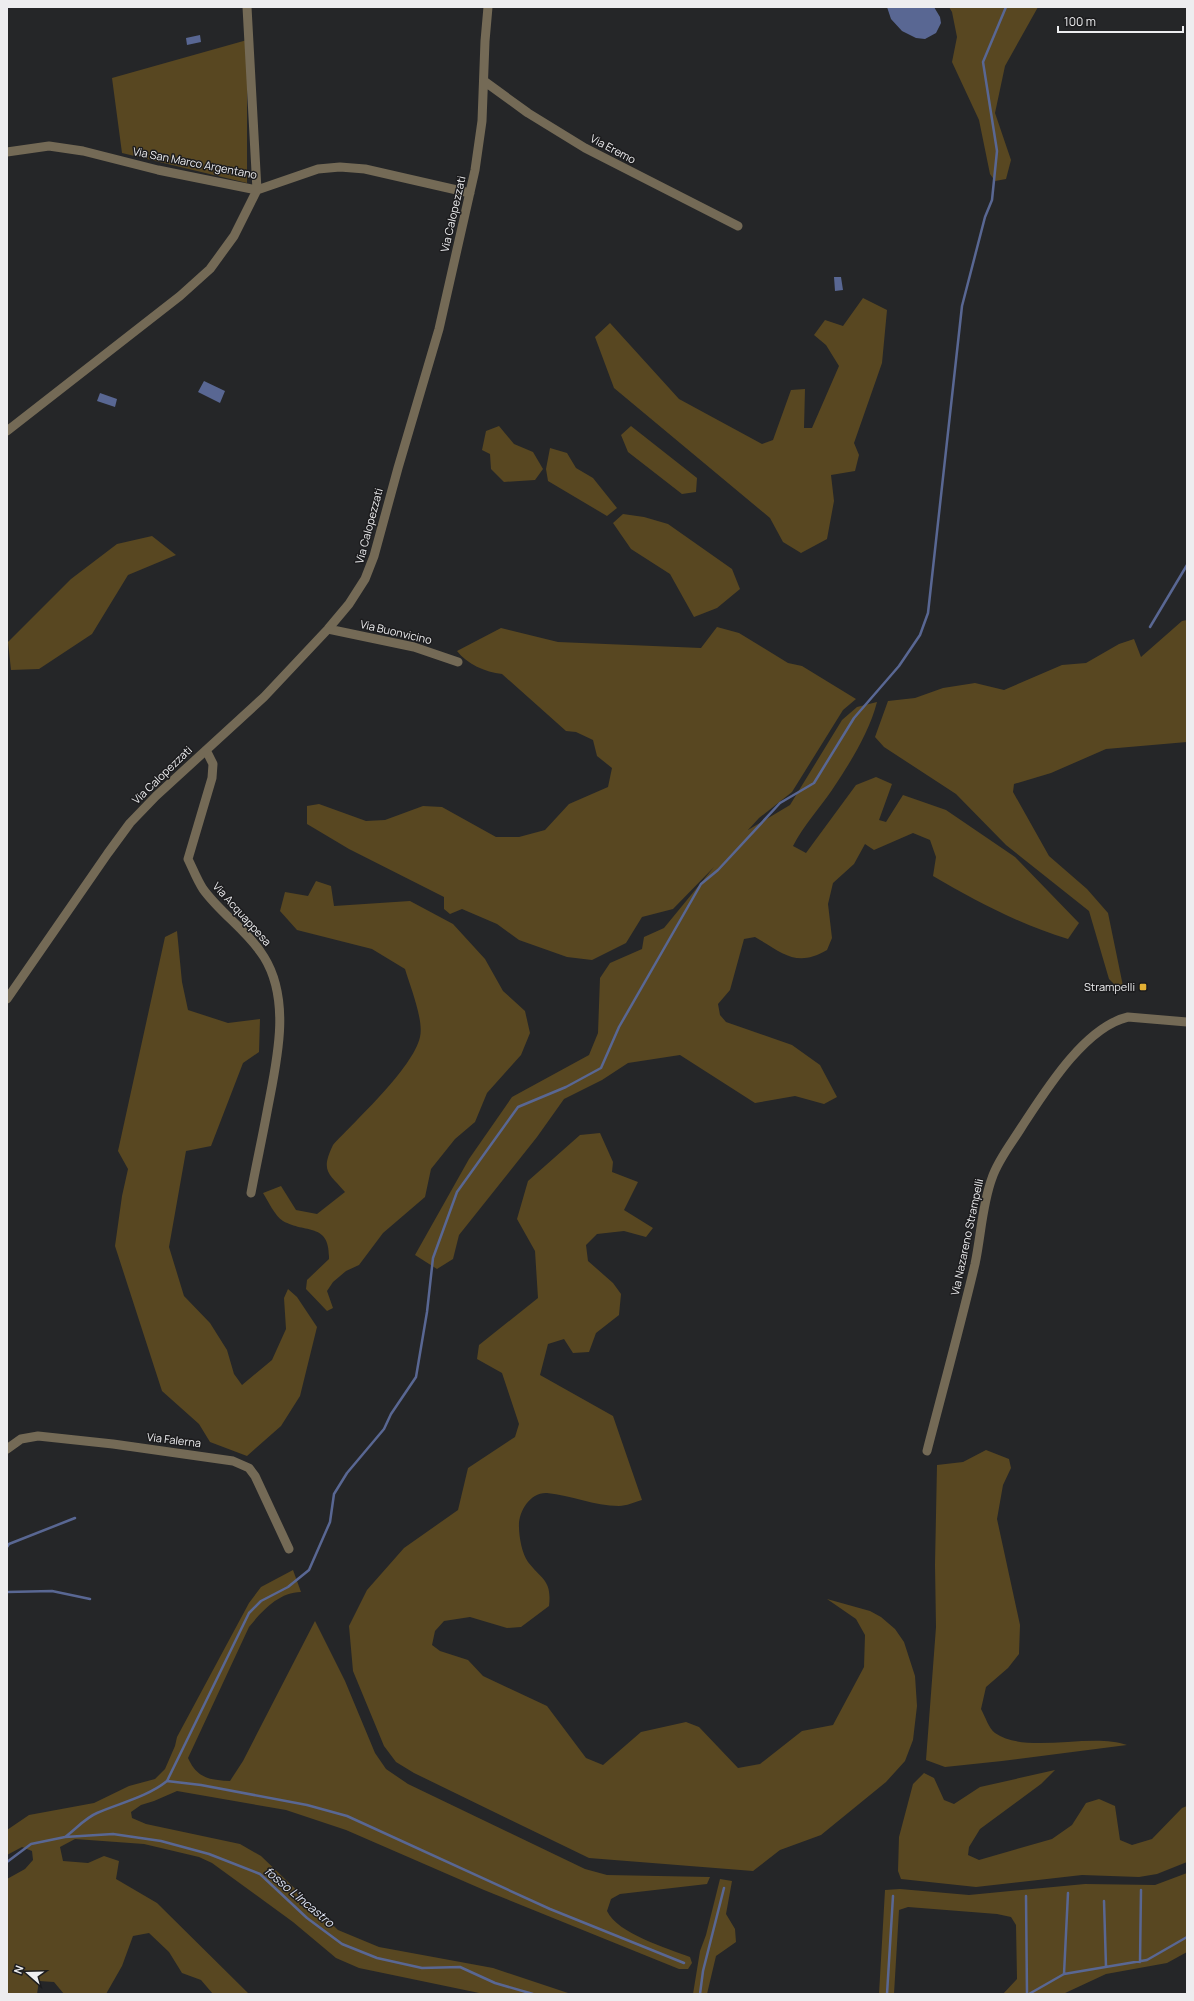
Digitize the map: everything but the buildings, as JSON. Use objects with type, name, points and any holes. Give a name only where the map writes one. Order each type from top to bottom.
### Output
[{"type":"street","points":[[7,430],[158,315],[198,281],[227,249],[256,190],[247,7]]},
{"type":"street","name":"Via Calopezzati","points":[[7,999],[121,834],[156,796],[264,697],[328,629],[357,592],[373,562],[396,473],[439,329],[470,193],[481,138],[484,81],[484,41],[488,7]]},
{"type":"street","name":"Via Eremo","points":[[484,81],[528,113],[585,148],[738,226]]},
{"type":"street","name":"Via San Marco Argentano","points":[[7,152],[49,146],[83,151],[158,170],[256,190],[318,169],[340,167],[365,169],[470,193]]},
{"type":"street","name":"Via Buonvicino","points":[[328,629],[414,647],[458,662]]},
{"type":"street","name":"Via Acquappesa","points":[[206,750],[212,764],[212,778],[188,859],[204,890],[256,946],[264,957],[274,978],[278,998],[279,1021],[276,1055],[251,1193]]},
{"type":"street","name":"Via Nazareno Strampelli","points":[[927,1451],[974,1265],[989,1186],[1004,1156],[1055,1077],[1082,1047],[1105,1027],[1118,1019],[1128,1017],[1187,1022]]},
{"type":"street","name":"Via Falerna","points":[[7,1449],[22,1438],[38,1436],[114,1444],[233,1461],[249,1468],[255,1476],[289,1549]]},
{"type":"shaded area","points":[[949,7],[1038,7],[1005,66],[995,113],[1011,160],[1006,179],[995,181],[990,174],[979,120],[952,62],[957,37],[952,12]]},
{"type":"shaded area","points":[[247,40],[247,183],[122,153],[112,78]]},
{"type":"shaded area","points":[[863,298],[887,310],[882,363],[854,443],[859,455],[855,471],[831,475],[834,501],[827,539],[801,553],[783,542],[770,518],[614,388],[595,337],[610,323],[679,399],[762,444],[773,440],[791,390],[805,389],[804,428],[812,428],[839,366],[826,345],[814,335],[825,320],[843,326]]},
{"type":"shaded area","points":[[499,426],[514,444],[533,452],[543,469],[535,480],[504,482],[491,469],[490,454],[482,450],[486,431]]},
{"type":"shaded area","points":[[631,426],[697,478],[696,492],[682,494],[628,452],[621,435]]},
{"type":"shaded area","points":[[550,448],[567,453],[576,468],[593,478],[617,508],[607,516],[548,481],[546,469]]},
{"type":"shaded area","points":[[623,514],[644,517],[668,524],[732,569],[740,589],[717,608],[694,617],[670,574],[631,549],[613,523]]},
{"type":"shaded area","points":[[152,536],[176,555],[128,575],[92,634],[39,669],[11,670],[8,642],[71,579],[117,544]]},
{"type":"shaded area","points":[[1187,620],[1187,742],[1106,749],[1051,773],[1014,784],[1013,792],[1049,856],[1087,889],[1108,913],[1123,986],[1117,987],[1109,979],[1089,911],[1006,845],[956,794],[884,747],[875,737],[888,701],[915,698],[943,688],[975,683],[1004,690],[1062,665],[1086,663],[1119,644],[1134,639],[1141,657],[1182,621]]},
{"type":"shaded area","points":[[717,627],[739,633],[788,663],[802,666],[856,699],[843,710],[792,792],[759,818],[748,830],[790,805],[842,720],[857,707],[877,702],[874,714],[852,758],[832,790],[797,838],[793,846],[806,853],[856,785],[876,777],[892,784],[879,820],[886,822],[903,795],[946,810],[1015,857],[1079,923],[1068,939],[1033,927],[999,912],[933,876],[936,857],[930,840],[913,833],[874,850],[865,844],[854,864],[833,883],[828,904],[832,938],[827,950],[807,958],[798,958],[782,953],[755,937],[744,939],[730,990],[718,1004],[720,1015],[726,1022],[792,1045],[820,1065],[837,1097],[824,1104],[795,1096],[755,1103],[680,1055],[628,1063],[602,1080],[564,1099],[537,1137],[459,1235],[453,1259],[437,1269],[415,1255],[469,1159],[512,1097],[589,1055],[598,1033],[600,978],[610,963],[642,949],[644,937],[664,928],[714,867],[673,909],[642,917],[626,943],[592,960],[567,957],[519,940],[497,924],[462,909],[450,914],[444,909],[444,897],[349,849],[307,824],[307,806],[319,804],[366,821],[385,820],[423,806],[442,807],[496,837],[519,837],[545,830],[569,804],[608,787],[612,768],[597,756],[593,740],[576,732],[566,731],[502,674],[477,667],[461,656],[457,651],[501,628],[558,642],[701,648]]},
{"type":"shaded area","points":[[316,881],[331,886],[334,906],[410,901],[453,924],[485,959],[503,991],[525,1011],[530,1033],[521,1055],[487,1093],[475,1122],[455,1139],[431,1169],[425,1197],[383,1233],[359,1265],[346,1271],[333,1282],[327,1291],[333,1308],[327,1311],[306,1289],[307,1280],[329,1259],[328,1247],[325,1239],[321,1234],[315,1231],[292,1225],[280,1219],[263,1193],[281,1186],[296,1210],[317,1214],[345,1192],[328,1172],[327,1161],[333,1145],[369,1108],[407,1063],[415,1050],[421,1030],[418,1012],[405,969],[372,949],[297,930],[280,911],[285,892],[308,896]]},
{"type":"shaded area","points":[[177,931],[182,982],[188,1010],[228,1023],[260,1019],[259,1052],[243,1063],[211,1146],[186,1151],[169,1247],[184,1296],[210,1323],[227,1350],[234,1374],[242,1385],[272,1360],[286,1329],[284,1298],[288,1289],[297,1297],[317,1327],[300,1396],[281,1426],[247,1456],[210,1442],[199,1424],[162,1391],[115,1246],[122,1196],[128,1169],[118,1151],[165,937]]},
{"type":"shaded area","points":[[600,1133],[613,1162],[612,1172],[638,1182],[624,1210],[653,1228],[646,1237],[624,1231],[597,1234],[586,1245],[588,1261],[613,1283],[621,1294],[619,1315],[596,1333],[589,1352],[573,1353],[564,1339],[548,1344],[540,1375],[613,1416],[642,1500],[628,1505],[610,1506],[547,1493],[530,1499],[523,1509],[519,1521],[520,1536],[526,1559],[547,1585],[550,1597],[549,1606],[521,1627],[507,1628],[470,1617],[444,1621],[435,1631],[432,1645],[440,1651],[468,1660],[483,1676],[547,1706],[586,1758],[603,1765],[641,1732],[686,1722],[699,1727],[738,1768],[760,1764],[802,1731],[833,1725],[864,1667],[865,1635],[856,1619],[827,1599],[870,1611],[881,1617],[895,1629],[904,1642],[915,1676],[917,1706],[913,1740],[905,1761],[886,1782],[821,1835],[780,1850],[753,1871],[589,1858],[414,1773],[396,1762],[384,1746],[353,1671],[349,1626],[367,1590],[404,1548],[458,1510],[468,1468],[515,1437],[519,1424],[502,1373],[477,1359],[479,1345],[538,1298],[535,1251],[517,1219],[528,1181],[580,1135]]},
{"type":"shaded area","points":[[986,1450],[1009,1459],[1011,1468],[1003,1485],[997,1519],[1020,1625],[1019,1654],[1008,1668],[986,1687],[981,1709],[987,1722],[995,1733],[1008,1739],[1024,1742],[1041,1743],[1096,1741],[1127,1745],[945,1767],[926,1760],[936,1627],[935,1565],[937,1465],[963,1462]]},
{"type":"shaded area","points":[[293,1570],[301,1592],[285,1595],[278,1599],[265,1609],[249,1627],[188,1758],[195,1770],[204,1777],[210,1779],[230,1781],[243,1761],[315,1621],[345,1681],[375,1753],[386,1769],[408,1784],[585,1869],[607,1875],[710,1877],[707,1884],[620,1894],[611,1899],[607,1911],[621,1927],[657,1945],[690,1957],[692,1963],[688,1969],[679,1969],[484,1890],[346,1830],[286,1810],[177,1791],[141,1805],[131,1812],[132,1818],[146,1824],[240,1844],[261,1856],[338,1930],[379,1947],[493,1968],[571,1994],[484,1994],[359,1968],[336,1958],[293,1922],[212,1863],[199,1857],[144,1844],[75,1839],[60,1847],[63,1861],[88,1863],[104,1856],[119,1861],[116,1879],[157,1903],[249,1994],[213,1994],[201,1980],[182,1973],[169,1952],[149,1933],[133,1936],[122,1966],[106,1994],[64,1994],[54,1982],[39,1981],[37,1994],[7,1994],[7,1879],[25,1869],[33,1860],[32,1851],[22,1847],[7,1855],[7,1830],[29,1815],[94,1803],[129,1786],[155,1779],[165,1769],[175,1746],[177,1737],[249,1603],[261,1587]]},
{"type":"shaded area","points":[[1055,1770],[1041,1784],[980,1829],[969,1847],[968,1855],[979,1860],[1052,1839],[1072,1825],[1086,1803],[1099,1799],[1115,1806],[1120,1840],[1132,1845],[1152,1839],[1182,1808],[1187,1806],[1187,1862],[1157,1874],[1139,1877],[1082,1875],[976,1887],[901,1879],[898,1871],[899,1837],[913,1784],[924,1773],[934,1778],[944,1800],[954,1804],[980,1787]]},
{"type":"shaded area","points":[[1187,1873],[1187,1952],[1167,1963],[1106,1974],[1063,1994],[1003,1994],[1017,1979],[1016,1925],[1011,1917],[997,1914],[908,1907],[899,1910],[894,1994],[879,1994],[885,1890],[900,1889],[969,1895],[1085,1884],[1155,1885]]},
{"type":"shaded area","points":[[720,1879],[732,1881],[726,1914],[735,1929],[736,1942],[716,1956],[707,1994],[693,1994],[700,1951],[706,1935]]},
{"type":"water","points":[[887,7],[934,7],[940,17],[941,23],[936,33],[925,39],[916,38],[902,31],[891,19]]},
{"type":"water","points":[[200,35],[201,42],[187,45],[186,38]]},
{"type":"water","points":[[834,277],[841,277],[843,290],[835,291]]},
{"type":"water","points":[[204,381],[225,391],[220,403],[198,392]]},
{"type":"water","points":[[100,393],[117,399],[115,407],[97,401]]},
{"type":"waterway","points":[[65,1837],[93,1815],[142,1796],[167,1781],[249,1613],[261,1601],[288,1587],[309,1570],[330,1522],[334,1494],[347,1473],[384,1429],[391,1414],[416,1377],[427,1312],[433,1258],[457,1192],[518,1107],[566,1087],[601,1068],[619,1027],[701,884],[718,870],[780,803],[814,783],[854,718],[899,666],[920,635],[928,613],[962,306],[985,217],[992,200],[997,151],[983,62],[1006,7]]},
{"type":"waterway","points":[[1150,627],[1187,565]]},
{"type":"waterway","points":[[7,1547],[9,1544],[75,1518]]},
{"type":"waterway","points":[[7,1592],[52,1591],[90,1599]]},
{"type":"waterway","points":[[167,1781],[201,1785],[307,1805],[347,1816],[550,1909],[684,1963]]},
{"type":"waterway","name":"fosso L'Incastro","points":[[7,1862],[31,1844],[65,1837],[113,1834],[161,1841],[209,1854],[260,1874],[307,1918],[342,1944],[377,1958],[422,1968],[460,1967],[495,1983],[533,1994]]},
{"type":"waterway","points":[[700,1994],[703,1971],[724,1888]]},
{"type":"waterway","points":[[1140,1962],[1141,1890]]},
{"type":"waterway","points":[[1064,1974],[1068,1893]]},
{"type":"waterway","points":[[887,1994],[893,1896]]},
{"type":"waterway","points":[[1026,1896],[1027,1994]]},
{"type":"waterway","points":[[1104,1901],[1106,1967]]},
{"type":"waterway","name":"fosso L'Incastro","points":[[1029,1994],[1064,1974],[1147,1960],[1187,1937]]},
{"type":"place","name":"Strampelli","points":[[1143,987]]}]
